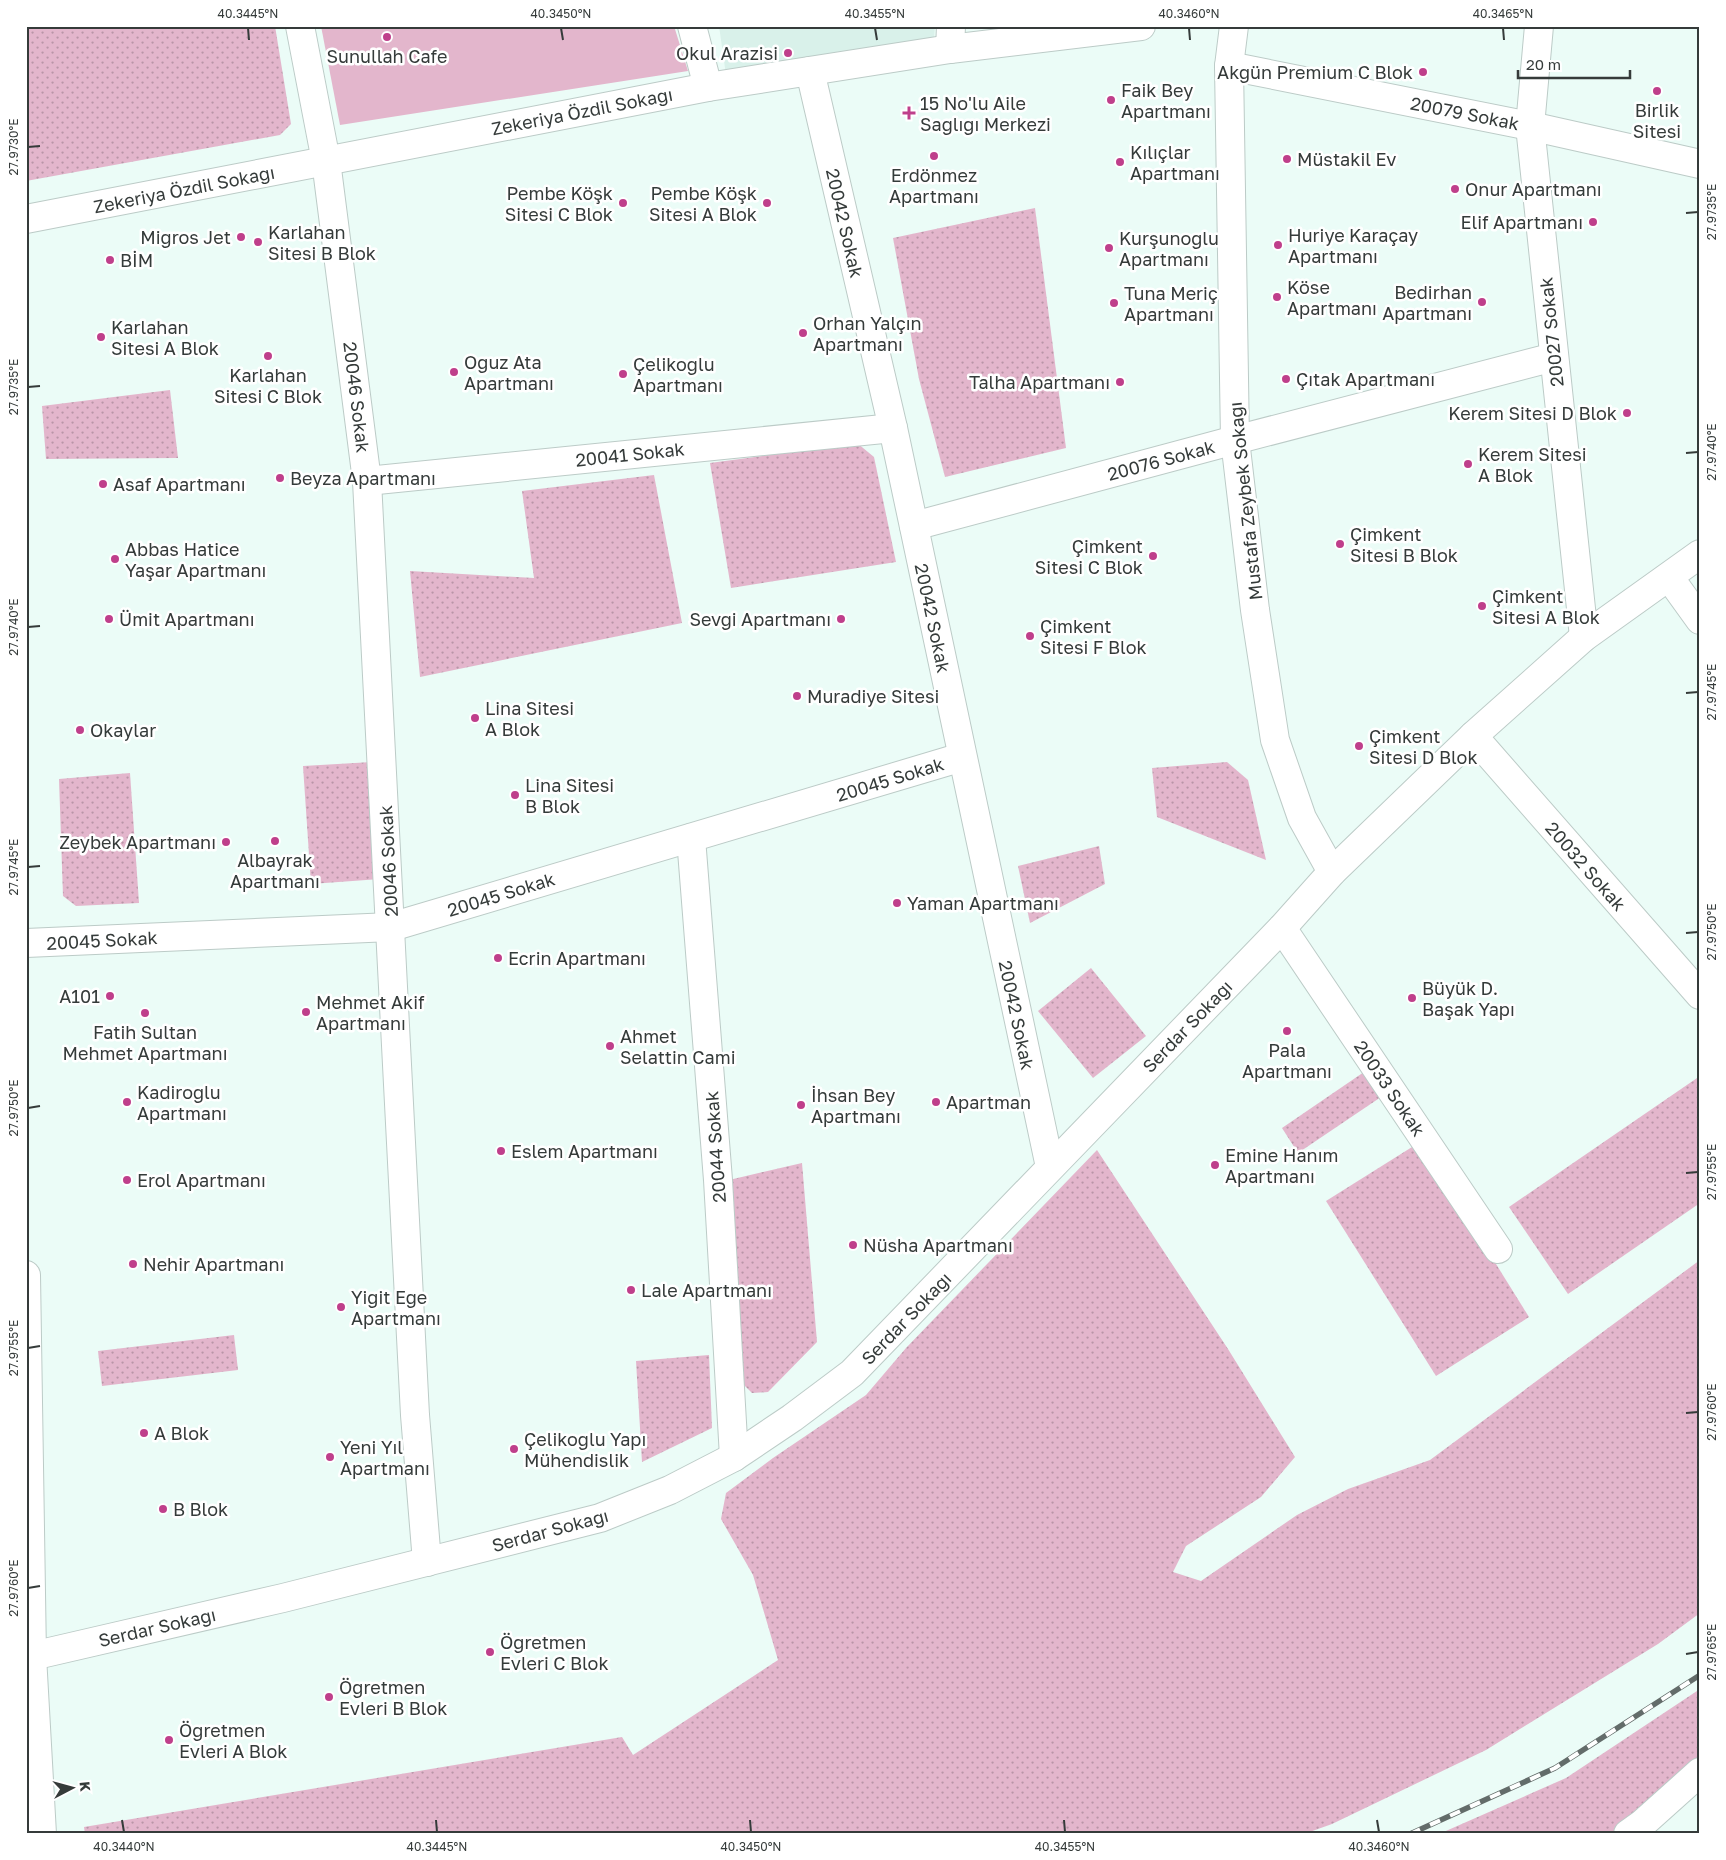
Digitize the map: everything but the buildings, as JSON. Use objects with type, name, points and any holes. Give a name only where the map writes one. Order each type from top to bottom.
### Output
[{"type":"street","name":"20046 Sokak","points":[[300,26],[326,161],[367,481],[415,1415],[427,1562]]},
{"type":"street","points":[[692,26],[708,87]]},
{"type":"street","name":"Zekeriya Özdil Sokağı","points":[[26,219],[708,87],[810,71],[950,38],[1141,26]]},
{"type":"street","name":"Mustafa Zeybek Sokağı","points":[[1234,26],[1229,66],[1235,440],[1255,610],[1275,740],[1302,818],[1332,872]]},
{"type":"street","name":"20027 Sokak","points":[[1539,26],[1530,126],[1584,637]]},
{"type":"street","name":"20079 Sokak","points":[[1229,66],[1530,126],[1700,164]]},
{"type":"street","name":"20042 Sokak","points":[[810,71],[894,428],[1050,1167]]},
{"type":"street","name":"20076 Sokak","points":[[914,526],[1554,357]]},
{"type":"street","name":"20041 Sokak","points":[[367,481],[894,428]]},
{"type":"street","name":"Serdar Sokağı","points":[[32,1656],[283,1598],[600,1518],[670,1490],[734,1457],[792,1418],[852,1373],[1282,928],[1332,872],[1472,736],[1584,637],[1700,554]]},
{"type":"street","points":[[1669,577],[1700,620]]},
{"type":"street","name":"20032 Sokak","points":[[1472,736],[1700,995]]},
{"type":"street","name":"20045 Sokak","points":[[26,943],[391,927],[962,757]]},
{"type":"street","name":"20044 Sokak","points":[[691,838],[718,1180],[734,1457]]},
{"type":"street","name":"20033 Sokak","points":[[1282,928],[1498,1249]]},
{"type":"street","points":[[26,1275],[32,1656],[42,1834]]},
{"type":"street","points":[[1640,1831],[1700,1772]]},
{"type":"shaded area","points":[[26,26],[275,26],[291,124],[280,135],[26,181]]},
{"type":"shaded area","points":[[321,26],[674,26],[688,71],[340,125]]},
{"type":"shaded area","name":"Okul Arazisi","points":[[719,26],[935,26],[934,39],[726,75]]},
{"type":"shaded area","points":[[1035,208],[1066,448],[945,477],[919,379],[893,238]]},
{"type":"shaded area","points":[[170,390],[178,458],[46,459],[42,406]]},
{"type":"shaded area","points":[[857,443],[874,457],[896,562],[731,588],[710,463]]},
{"type":"shaded area","points":[[654,475],[682,623],[420,677],[410,571],[534,578],[522,491]]},
{"type":"shaded area","points":[[372,762],[380,879],[311,884],[303,766]]},
{"type":"shaded area","points":[[1227,762],[1248,780],[1266,860],[1157,817],[1152,768]]},
{"type":"shaded area","points":[[130,773],[139,903],[76,906],[63,896],[59,779]]},
{"type":"shaded area","points":[[1099,846],[1105,884],[1030,923],[1018,866]]},
{"type":"shaded area","points":[[1091,968],[1146,1036],[1093,1078],[1038,1011]]},
{"type":"shaded area","points":[[1364,1072],[1381,1097],[1298,1153],[1282,1128]]},
{"type":"shaded area","points":[[1700,1076],[1700,1203],[1568,1294],[1509,1207]]},
{"type":"shaded area","points":[[1420,1142],[1529,1317],[1436,1376],[1326,1201]]},
{"type":"shaded area","points":[[1097,1150],[1228,1349],[1295,1457],[1261,1497],[1186,1546],[1173,1572],[1201,1581],[1297,1515],[1348,1489],[1430,1460],[1700,1260],[1700,1613],[1658,1644],[1486,1750],[1332,1824],[1304,1834],[85,1834],[84,1827],[622,1737],[633,1755],[778,1660],[753,1575],[721,1519],[726,1493],[773,1458],[866,1395],[906,1348]]},
{"type":"shaded area","points":[[802,1163],[817,1342],[768,1392],[752,1393],[741,1382],[729,1180]]},
{"type":"shaded area","points":[[234,1335],[238,1370],[102,1386],[98,1351]]},
{"type":"shaded area","points":[[709,1355],[712,1428],[642,1462],[636,1361]]},
{"type":"shaded area","points":[[1700,1689],[1700,1758],[1634,1817],[1609,1834],[1439,1834],[1566,1778]]},
{"type":"railway","points":[[1410,1834],[1555,1768],[1700,1675]]},
{"type":"place","name":"Sunullah Cafe","points":[[387,37]]},
{"type":"place","name":"Okul Arazisi","points":[[788,53]]},
{"type":"place","name":"Akgün Premium C Blok","points":[[1423,72]]},
{"type":"place","name":"Birlik Sitesi","points":[[1657,91]]},
{"type":"place","name":"Faik Bey Apartmanı","points":[[1111,100]]},
{"type":"place","name":"15 No'lu Aile Sağlığı Merkezi","points":[[909,113]]},
{"type":"place","name":"Erdönmez Apartmanı","points":[[934,156]]},
{"type":"place","name":"Müstakil Ev","points":[[1287,159]]},
{"type":"place","name":"Kılıçlar Apartmanı","points":[[1120,162]]},
{"type":"place","name":"Onur Apartmanı","points":[[1455,189]]},
{"type":"place","name":"Pembe Köşk Sitesi C Blok","points":[[623,203]]},
{"type":"place","name":"Pembe Köşk Sitesi A Blok","points":[[767,203]]},
{"type":"place","name":"Elif Apartmanı","points":[[1593,222]]},
{"type":"place","name":"Migros Jet","points":[[241,237]]},
{"type":"place","name":"Karlahan Sitesi B Blok","points":[[258,242]]},
{"type":"place","name":"Huriye Karaçay Apartmanı","points":[[1278,245]]},
{"type":"place","name":"Kurşunoğlu Apartmanı","points":[[1109,248]]},
{"type":"place","name":"BİM","points":[[110,260]]},
{"type":"place","name":"Köse Apartmanı","points":[[1277,297]]},
{"type":"place","name":"Bedirhan Apartmanı","points":[[1482,302]]},
{"type":"place","name":"Tuna Meriç Apartmanı","points":[[1114,303]]},
{"type":"place","name":"Orhan Yalçın Apartmanı","points":[[803,333]]},
{"type":"place","name":"Karlahan Sitesi A Blok","points":[[101,337]]},
{"type":"place","name":"Karlahan Sitesi C Blok","points":[[268,356]]},
{"type":"place","name":"Oğuz Ata Apartmanı","points":[[454,372]]},
{"type":"place","name":"Çelikoğlu Apartmanı","points":[[623,374]]},
{"type":"place","name":"Çıtak Apartmanı","points":[[1286,379]]},
{"type":"place","name":"Talha Apartmanı","points":[[1120,382]]},
{"type":"place","name":"Kerem Sitesi D Blok","points":[[1627,413]]},
{"type":"place","name":"Kerem Sitesi A Blok","points":[[1468,464]]},
{"type":"place","name":"Beyza Apartmanı","points":[[280,478]]},
{"type":"place","name":"Asaf Apartmanı","points":[[103,484]]},
{"type":"place","name":"Çimkent Sitesi B Blok","points":[[1340,544]]},
{"type":"place","name":"Çimkent Sitesi C Blok","points":[[1153,556]]},
{"type":"place","name":"Abbas Hatice Yaşar Apartmanı","points":[[115,559]]},
{"type":"place","name":"Çimkent Sitesi A Blok","points":[[1482,606]]},
{"type":"place","name":"Ümit Apartmanı","points":[[109,619]]},
{"type":"place","name":"Sevgi Apartmanı","points":[[841,619]]},
{"type":"place","name":"Çimkent Sitesi F Blok","points":[[1030,636]]},
{"type":"place","name":"Muradiye Sitesi","points":[[797,696]]},
{"type":"place","name":"Lina Sitesi A Blok","points":[[475,718]]},
{"type":"place","name":"Okaylar","points":[[80,730]]},
{"type":"place","name":"Çimkent Sitesi D Blok","points":[[1359,746]]},
{"type":"place","name":"Lina Sitesi B Blok","points":[[515,795]]},
{"type":"place","name":"Albayrak Apartmanı","points":[[275,841]]},
{"type":"place","name":"Zeybek Apartmanı","points":[[226,842]]},
{"type":"place","name":"Yaman Apartmanı","points":[[897,903]]},
{"type":"place","name":"Ecrin Apartmanı","points":[[498,958]]},
{"type":"place","name":"A101","points":[[110,996]]},
{"type":"place","name":"Büyük D. Başak Yapı","points":[[1412,998]]},
{"type":"place","name":"Mehmet Akif Apartmanı","points":[[306,1012]]},
{"type":"place","name":"Fatih Sultan Mehmet Apartmanı","points":[[145,1013]]},
{"type":"place","name":"Pala Apartmanı","points":[[1287,1031]]},
{"type":"place","name":"Ahmet Selattin Cami","points":[[610,1046]]},
{"type":"place","name":"Kadiroğlu Apartmanı","points":[[127,1102]]},
{"type":"place","name":"Apartman","points":[[936,1102]]},
{"type":"place","name":"İhsan Bey Apartmanı","points":[[801,1105]]},
{"type":"place","name":"Eslem Apartmanı","points":[[501,1151]]},
{"type":"place","name":"Emine Hanım Apartmanı","points":[[1215,1165]]},
{"type":"place","name":"Erol Apartmanı","points":[[127,1180]]},
{"type":"place","name":"Nüsha Apartmanı","points":[[853,1245]]},
{"type":"place","name":"Nehir Apartmanı","points":[[133,1264]]},
{"type":"place","name":"Lale Apartmanı","points":[[631,1290]]},
{"type":"place","name":"Yiğit Ege Apartmanı","points":[[341,1307]]},
{"type":"place","name":"A Blok","points":[[144,1433]]},
{"type":"place","name":"Çelikoğlu Yapı Mühendislik","points":[[514,1449]]},
{"type":"place","name":"Yeni Yıl Apartmanı","points":[[330,1457]]},
{"type":"place","name":"B Blok","points":[[163,1509]]},
{"type":"place","name":"Öğretmen Evleri C Blok","points":[[490,1652]]},
{"type":"place","name":"Öğretmen Evleri B Blok","points":[[329,1697]]},
{"type":"place","name":"Öğretmen Evleri A Blok","points":[[169,1740]]}]
